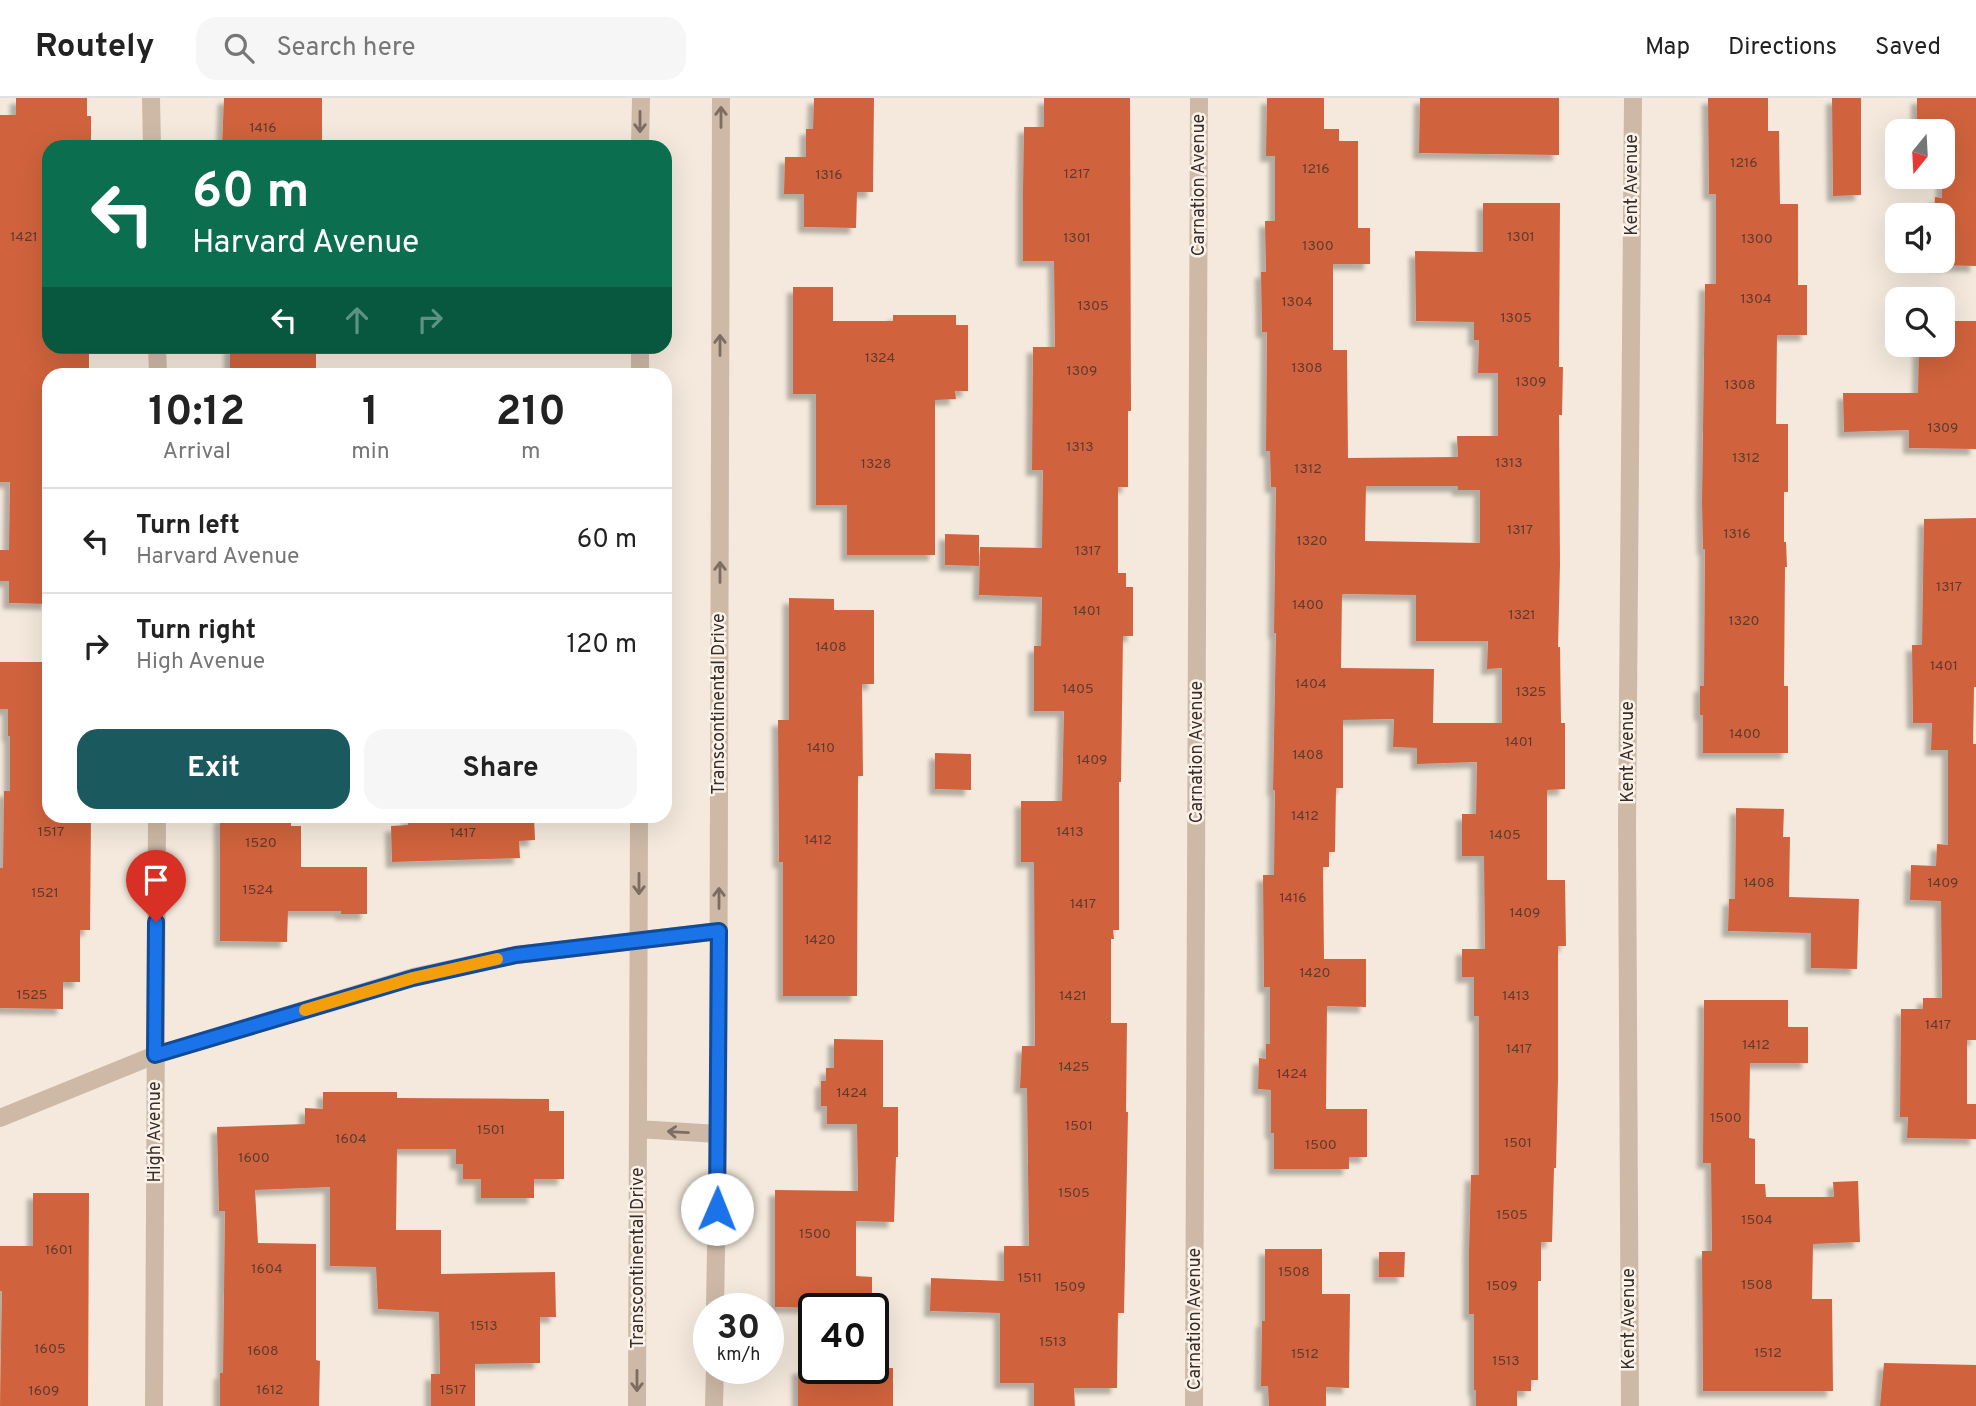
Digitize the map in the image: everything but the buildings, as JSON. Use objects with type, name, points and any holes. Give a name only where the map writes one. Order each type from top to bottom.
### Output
[{"type":"street","points":[[151,98],[152,140]]},
{"type":"street","points":[[640,98],[640,140]]},
{"type":"street","name":"Transcontinental Drive","points":[[715,1293],[721,98]]},
{"type":"street","name":"Carnation Avenue","points":[[1194,1406],[1199,98]]},
{"type":"street","name":"Kent Avenue","points":[[1630,1406],[1627,811],[1633,98]]},
{"type":"street","name":"High Avenue","points":[[154,1406],[158,823]]},
{"type":"street","name":"Transcontinental Drive","points":[[637,1406],[639,823]]},
{"type":"street","points":[[0,1118],[155,1055],[413,978],[516,955],[719,931]]},
{"type":"street","points":[[638,1129],[718,1134]]},
{"type":"street","points":[[714,1406],[715,1384]]},
{"type":"slow traffic","points":[[305,1010],[413,978],[497,959]]},
{"type":"route","points":[[156,922],[155,1055],[413,978],[516,955],[719,931],[717,1209]]}]
